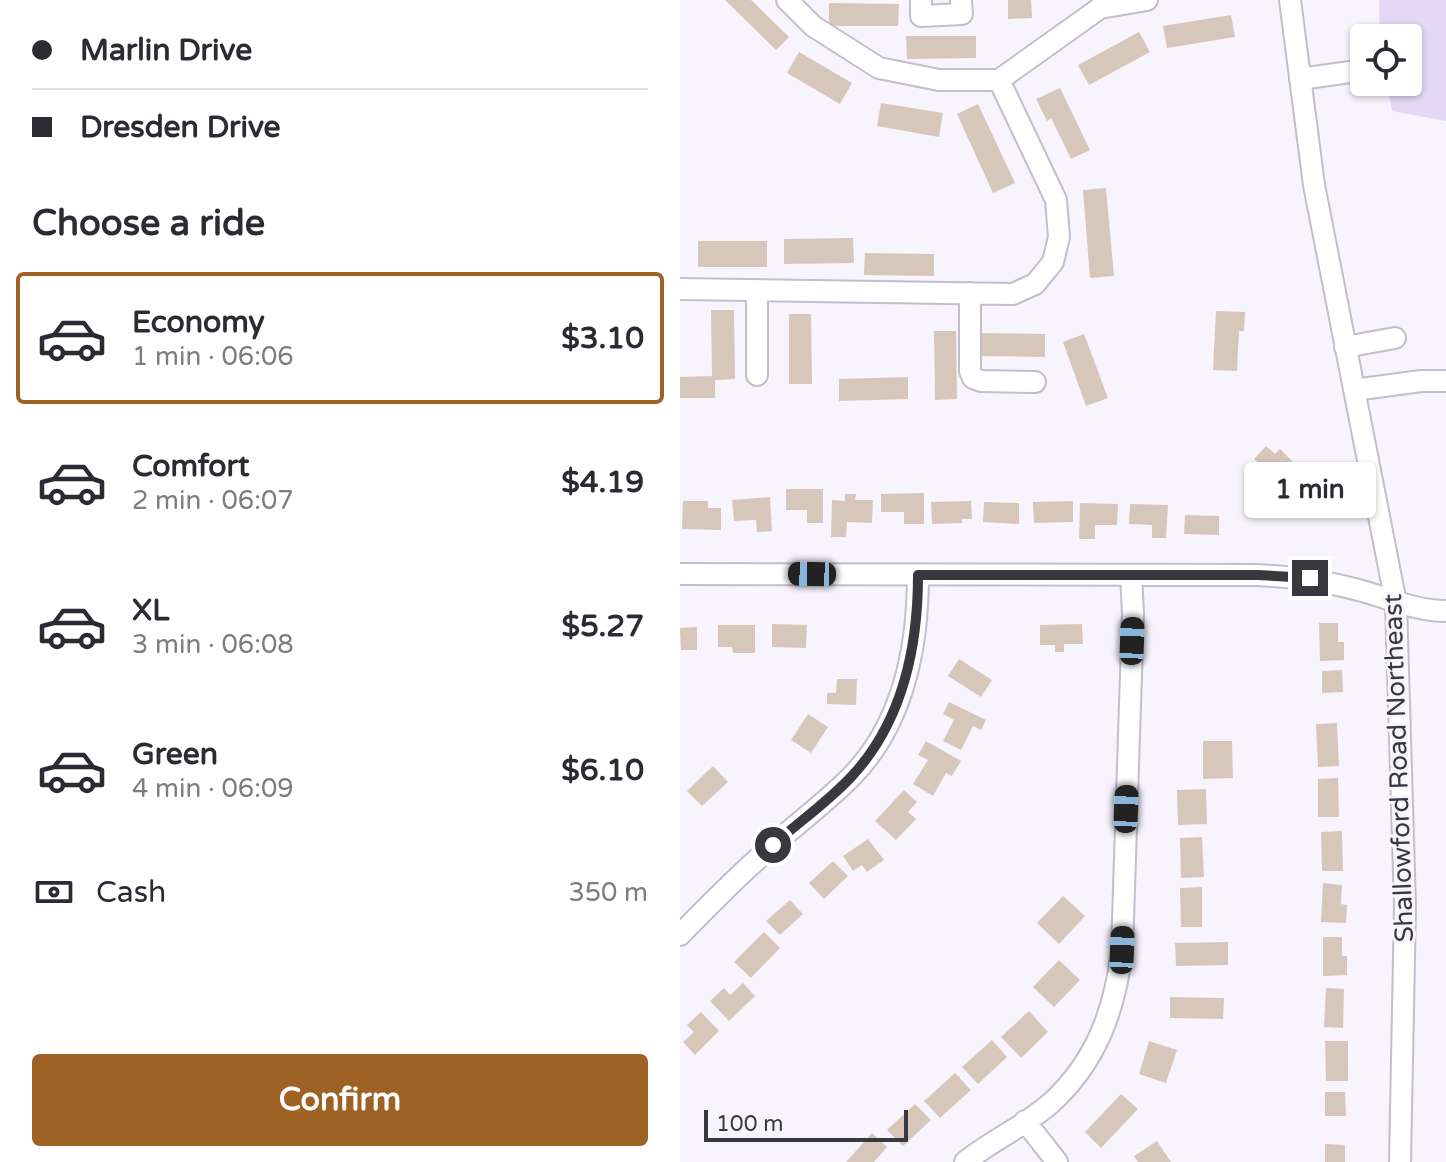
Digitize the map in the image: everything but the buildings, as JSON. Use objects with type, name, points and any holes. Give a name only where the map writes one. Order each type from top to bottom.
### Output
[{"type":"street","points":[[921,0],[921,16],[962,14],[961,0]]},
{"type":"street","points":[[791,1],[813,26],[879,68],[939,80],[999,80],[1100,4],[1147,0]]},
{"type":"street","name":"Shallowford Road Northeast","points":[[1290,0],[1314,185],[1396,603],[1405,907],[1400,1162]]},
{"type":"street","points":[[1300,79],[1350,72]]},
{"type":"street","points":[[680,289],[1013,294],[1035,284],[1053,262],[1059,237],[1056,200],[999,80]]},
{"type":"street","points":[[757,290],[757,375]]},
{"type":"street","points":[[970,293],[970,371],[973,378],[981,381],[1035,382]]},
{"type":"street","points":[[1345,347],[1395,338]]},
{"type":"street","points":[[1354,390],[1446,381]]},
{"type":"street","points":[[1410,383],[1414,404]]},
{"type":"street","points":[[680,574],[1310,578],[1425,611],[1446,611]]},
{"type":"street","points":[[680,935],[725,888],[852,776],[873,750],[888,724],[907,675],[917,612],[918,575]]},
{"type":"street","points":[[965,1162],[1051,1103],[1074,1078],[1109,1018],[1118,985],[1124,890],[1133,613],[1131,575]]},
{"type":"street","points":[[1025,1121],[1057,1162]]},
{"type":"shaded area","points":[[1379,0],[1446,0],[1446,121],[1392,111],[1389,96],[1422,96],[1422,24],[1380,24]]},
{"type":"route","points":[[773,845],[852,776],[873,750],[888,724],[907,675],[917,612],[918,575],[1258,575],[1310,578]]}]
